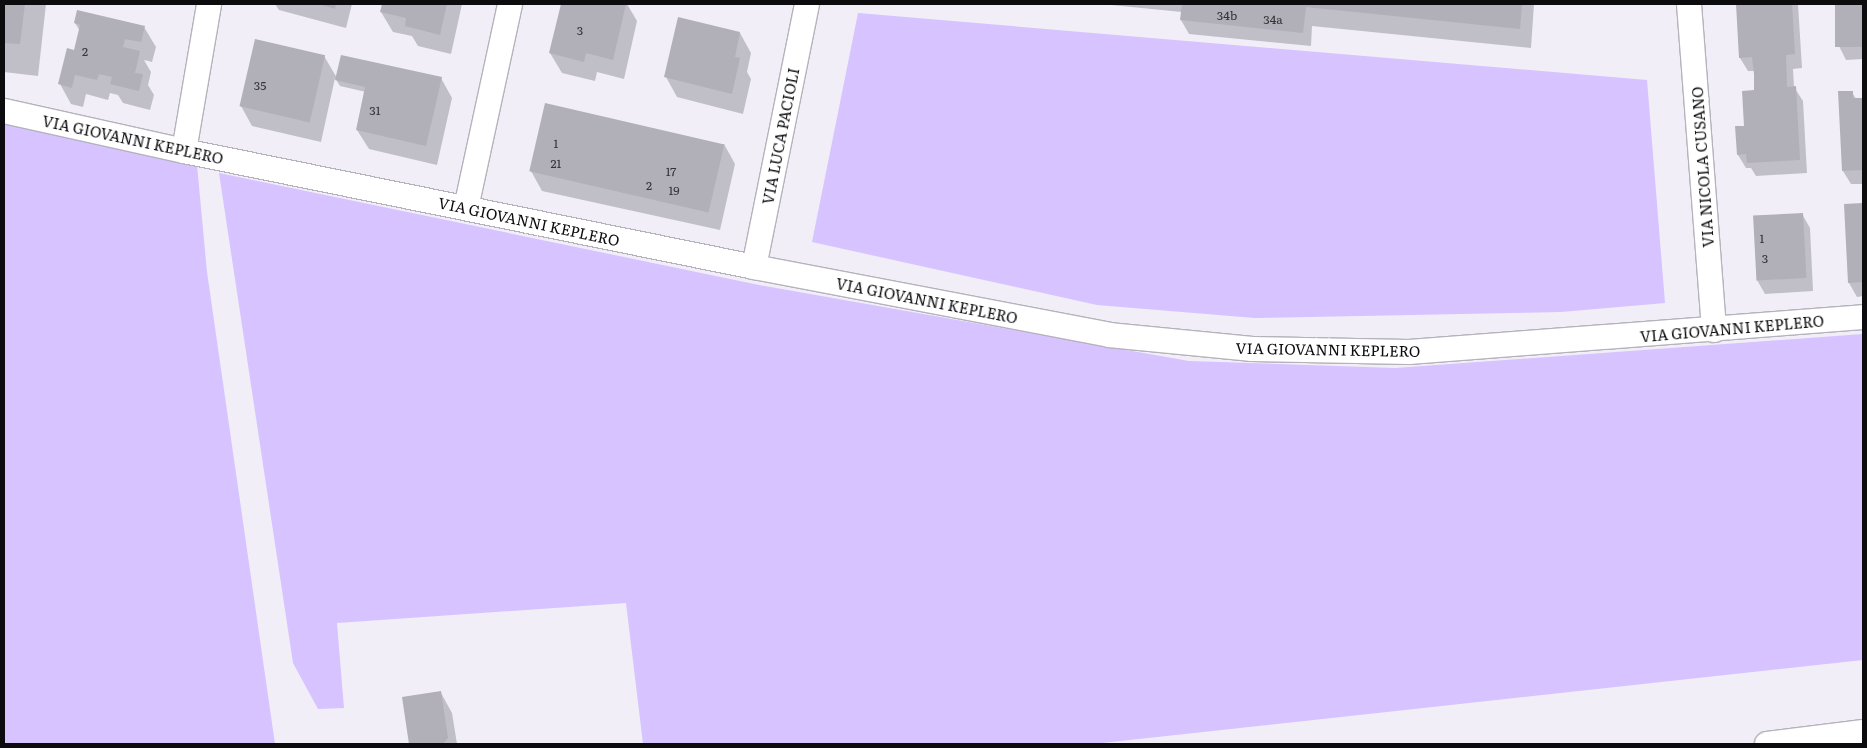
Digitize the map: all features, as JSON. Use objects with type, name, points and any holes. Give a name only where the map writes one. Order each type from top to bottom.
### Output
[{"type":"street","points":[[184,150],[209,4]]},
{"type":"street","points":[[466,208],[510,4]]},
{"type":"street","name":"VIA LUCA PACIOLI","points":[[754,267],[807,4]]},
{"type":"street","name":"VIA NICOLA CUSANO","points":[[1689,4],[1714,330]]},
{"type":"street","name":"VIA GIOVANNI KEPLERO","points":[[4,110],[184,150],[754,267],[1109,335],[1252,349],[1409,352],[1714,330],[1863,317]]},
{"type":"street","points":[[1767,744],[1863,732]]},
{"type":"shaded area","points":[[858,13],[1647,80],[1665,303],[1561,312],[1255,318],[1097,305],[812,242]]},
{"type":"shaded area","points":[[4,124],[197,165],[207,272],[275,744],[4,744]]},
{"type":"shaded area","points":[[219,173],[759,285],[1189,361],[1395,368],[1863,334],[1863,660],[1093,744],[643,744],[626,603],[337,623],[344,708],[318,709],[293,663]]},
{"type":"building","points":[[4,4],[25,4],[20,44],[4,43]]},
{"type":"building","points":[[319,4],[336,4],[335,9]]},
{"type":"building","points":[[382,4],[447,4],[440,35],[405,26],[406,18],[380,12]]},
{"type":"building","points":[[561,4],[626,4],[613,60],[586,53],[584,62],[549,53]]},
{"type":"building","points":[[1182,4],[1522,4],[1520,29],[1306,7],[1303,33],[1180,20]]},
{"type":"building","points":[[1736,4],[1792,4],[1795,54],[1786,55],[1787,87],[1796,86],[1800,160],[1747,163],[1746,154],[1737,155],[1735,126],[1744,126],[1742,91],[1754,90],[1754,74],[1752,57],[1739,58]]},
{"type":"building","points":[[1835,4],[1863,4],[1863,47],[1835,47]]},
{"type":"building","points":[[77,10],[145,26],[141,42],[125,39],[123,47],[140,51],[135,73],[143,74],[139,91],[110,84],[112,77],[99,74],[97,80],[75,75],[72,88],[58,84],[67,48],[74,50],[80,25],[74,23]]},
{"type":"building","points":[[678,17],[740,32],[735,57],[740,58],[732,94],[664,77]]},
{"type":"building","points":[[255,39],[325,55],[310,122],[239,106]]},
{"type":"building","points":[[341,55],[442,77],[426,146],[356,130],[365,87],[335,80]]},
{"type":"building","points":[[1838,91],[1853,91],[1853,98],[1863,98],[1863,170],[1842,171]]},
{"type":"building","points":[[545,103],[724,144],[709,213],[529,171]]},
{"type":"building","points":[[1863,203],[1862,282],[1848,283],[1844,204]]},
{"type":"building","points":[[1803,213],[1806,278],[1756,281],[1753,216]]},
{"type":"building","points":[[441,691],[448,738],[443,744],[409,744],[402,697]]}]
